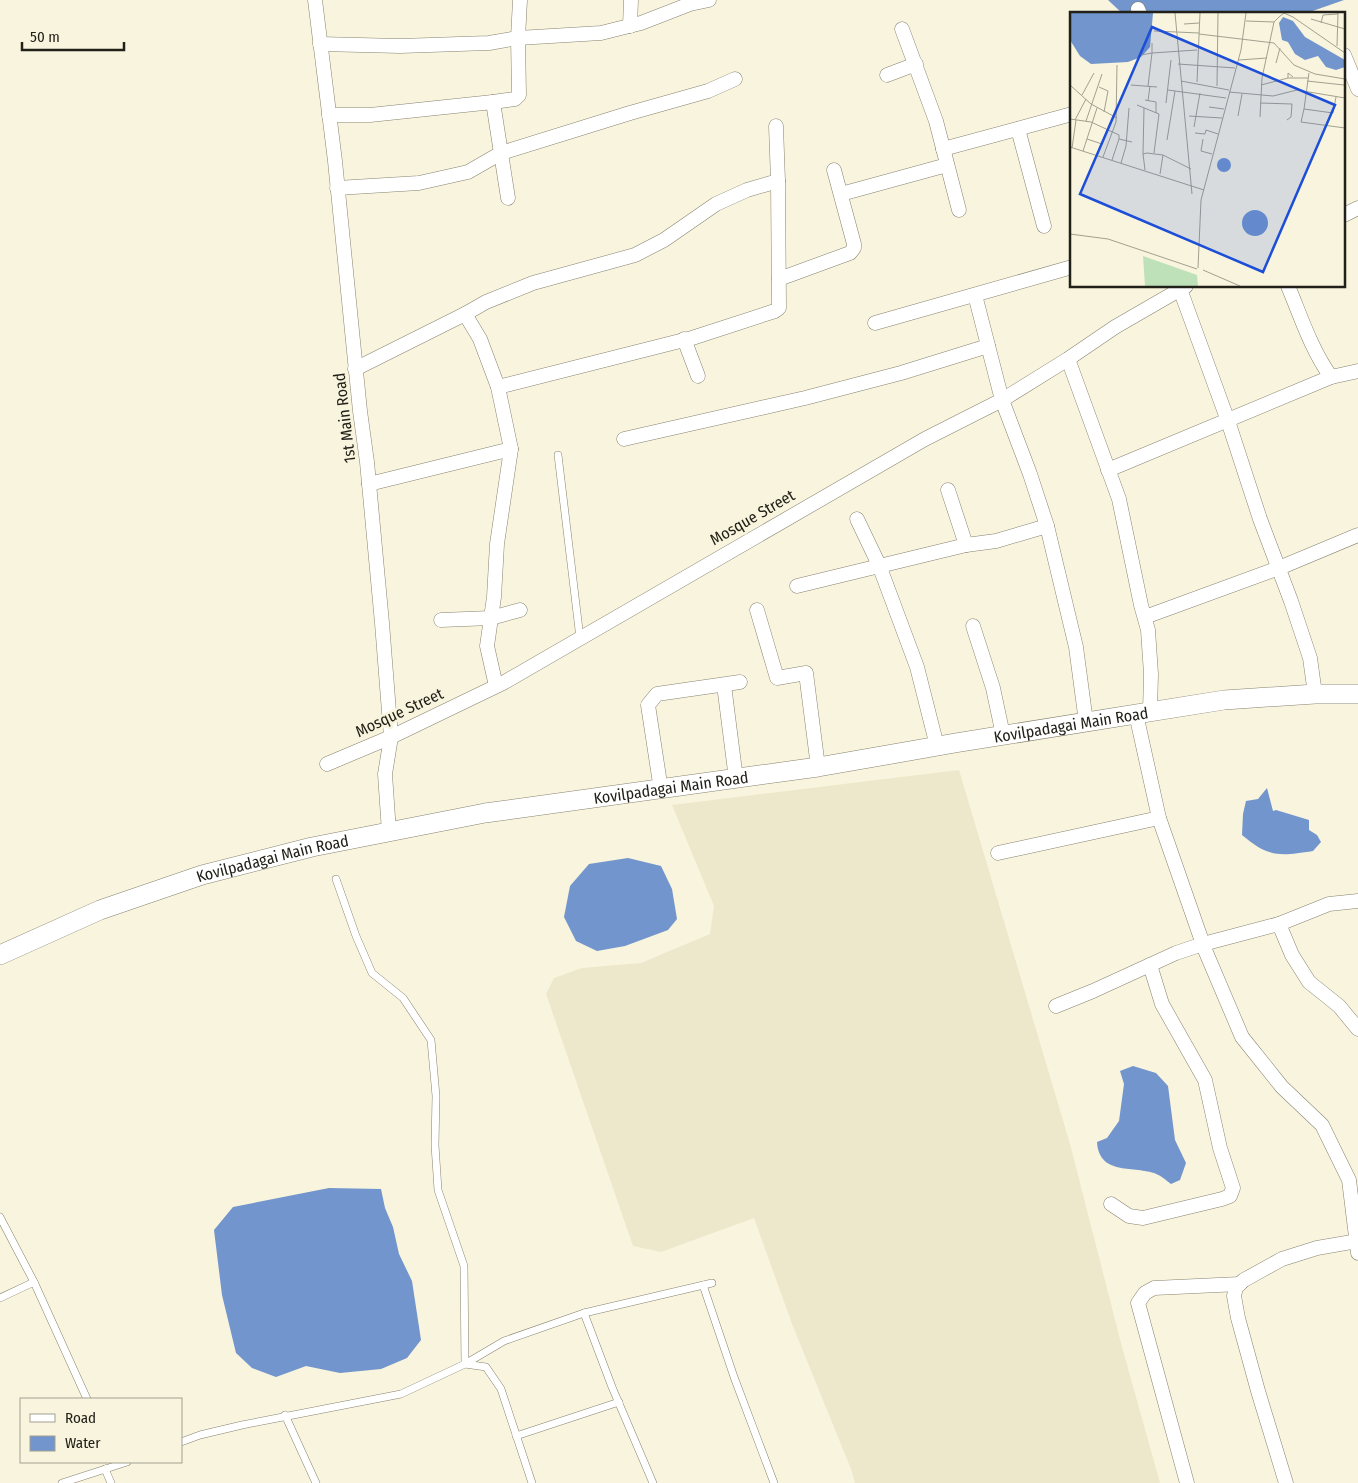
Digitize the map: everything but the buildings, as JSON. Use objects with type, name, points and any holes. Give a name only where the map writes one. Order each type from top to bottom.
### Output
[{"type":"main road","name":"Kovilpadagai Main Road","points":[[0,955],[100,910],[202,875],[312,847],[486,813],[818,767],[1224,700],[1315,694],[1358,694]]},
{"type":"street","name":"1st Main Road","points":[[315,0],[338,188],[355,369],[369,484],[391,737],[384,774],[390,832]]},
{"type":"street","points":[[329,116],[370,115],[515,99],[519,95],[518,38],[520,0]]},
{"type":"street","points":[[630,26],[631,0]]},
{"type":"street","points":[[320,44],[400,46],[489,43],[518,38],[601,34],[630,26],[690,4],[708,0]]},
{"type":"street","points":[[902,29],[936,120],[959,210]]},
{"type":"street","points":[[1346,60],[1358,89]]},
{"type":"street","points":[[887,75],[916,64]]},
{"type":"street","points":[[338,188],[419,183],[468,172],[501,153],[708,91],[735,79]]},
{"type":"street","points":[[492,102],[508,198]]},
{"type":"street","points":[[943,149],[1070,115]]},
{"type":"street","points":[[498,387],[684,340],[775,311],[779,308],[776,126]]},
{"type":"street","points":[[1018,129],[1044,226]]},
{"type":"street","points":[[841,194],[947,165]]},
{"type":"street","points":[[779,279],[852,251],[854,244],[834,170]]},
{"type":"street","points":[[355,369],[486,302],[533,283],[636,255],[664,240],[716,204],[747,190],[778,181]]},
{"type":"street","points":[[1346,214],[1358,208]]},
{"type":"street","points":[[875,323],[1070,268]]},
{"type":"street","points":[[1183,288],[1310,658],[1315,694]]},
{"type":"street","name":"Mosque Street","points":[[327,764],[391,737],[496,686],[925,438],[1002,400],[1115,327],[1183,288]]},
{"type":"street","points":[[1289,288],[1301,320],[1324,368],[1331,377]]},
{"type":"street","points":[[975,295],[1002,400],[1047,526],[1076,647],[1086,722]]},
{"type":"street","points":[[465,314],[480,339],[498,387],[511,449],[497,544],[494,597],[487,646],[496,686]]},
{"type":"street","points":[[684,340],[698,376]]},
{"type":"street","points":[[624,439],[805,398],[901,373],[988,346]]},
{"type":"street","points":[[1068,359],[1118,499],[1148,630],[1151,674],[1143,713],[1158,818],[1203,944],[1242,1037],[1282,1087],[1322,1125],[1349,1180],[1358,1245],[1317,1248],[1282,1259],[1240,1284],[1236,1288],[1234,1296],[1238,1318],[1258,1391],[1286,1483]]},
{"type":"street","points":[[1108,470],[1331,377],[1358,371]]},
{"type":"street","points":[[369,484],[511,449]]},
{"type":"street","points":[[948,490],[966,545]]},
{"type":"street","points":[[857,519],[878,566],[917,667],[937,746]]},
{"type":"street","points":[[797,586],[966,545],[996,541],[1047,526]]},
{"type":"street","points":[[1145,617],[1278,568],[1358,535]]},
{"type":"street","points":[[441,620],[491,618],[520,610]]},
{"type":"street","points":[[757,610],[777,678],[806,673],[818,767]]},
{"type":"street","points":[[973,626],[993,688],[1003,735]]},
{"type":"street","points":[[661,790],[648,704],[652,698],[657,694],[740,682]]},
{"type":"street","points":[[724,685],[736,779]]},
{"type":"street","points":[[998,853],[1158,818]]},
{"type":"street","points":[[1056,1006],[1176,953],[1279,924],[1329,904],[1358,901]]},
{"type":"street","points":[[1279,924],[1292,955],[1310,982],[1339,1006],[1358,1029]]},
{"type":"street","points":[[1111,1204],[1129,1216],[1143,1218],[1222,1199],[1230,1196],[1233,1188],[1220,1148],[1205,1080],[1162,1004],[1150,965]]},
{"type":"street","points":[[1187,1483],[1138,1303],[1145,1293],[1154,1288],[1240,1284]]},
{"type":"lane","points":[[558,455],[580,638]]},
{"type":"lane","points":[[336,879],[356,936],[372,973],[403,998],[431,1040],[436,1096],[435,1145],[438,1190],[464,1266],[464,1364]]},
{"type":"lane","points":[[0,1217],[34,1282],[87,1398]]},
{"type":"lane","points":[[0,1298],[34,1282]]},
{"type":"lane","points":[[182,1442],[200,1435],[285,1415],[401,1394],[464,1364],[504,1341],[584,1313],[712,1283]]},
{"type":"lane","points":[[703,1285],[734,1377],[774,1483]]},
{"type":"lane","points":[[584,1313],[653,1483]]},
{"type":"lane","points":[[464,1364],[486,1368],[500,1389],[532,1483]]},
{"type":"lane","points":[[516,1436],[619,1402]]},
{"type":"lane","points":[[285,1415],[316,1483]]},
{"type":"lane","points":[[62,1483],[70,1482],[116,1464]]},
{"type":"lane","points":[[105,1469],[111,1483]]},
{"type":"shaded area","points":[[959,770],[1070,1144],[1122,1347],[1160,1483],[855,1483],[792,1324],[754,1218],[661,1252],[633,1246],[546,994],[554,978],[582,968],[641,963],[710,934],[714,906],[672,805]]},
{"type":"water","points":[[1108,0],[1344,0],[1310,12],[1121,12]]},
{"type":"water","points":[[1267,788],[1273,811],[1276,810],[1309,820],[1309,830],[1317,835],[1321,842],[1313,851],[1275,854],[1260,848],[1242,835],[1246,801],[1258,799]]},
{"type":"water","points":[[628,858],[661,866],[672,889],[677,919],[668,930],[625,946],[597,951],[576,941],[564,917],[570,886],[589,864]]},
{"type":"water","points":[[1133,1066],[1156,1073],[1168,1086],[1175,1140],[1186,1163],[1180,1180],[1171,1184],[1154,1173],[1110,1164],[1099,1153],[1097,1142],[1107,1138],[1119,1121],[1124,1084],[1120,1071]]},
{"type":"water","points":[[329,1188],[381,1189],[399,1254],[412,1281],[421,1340],[407,1358],[381,1369],[340,1373],[306,1366],[276,1377],[252,1368],[236,1353],[222,1295],[214,1230],[233,1207]]}]
